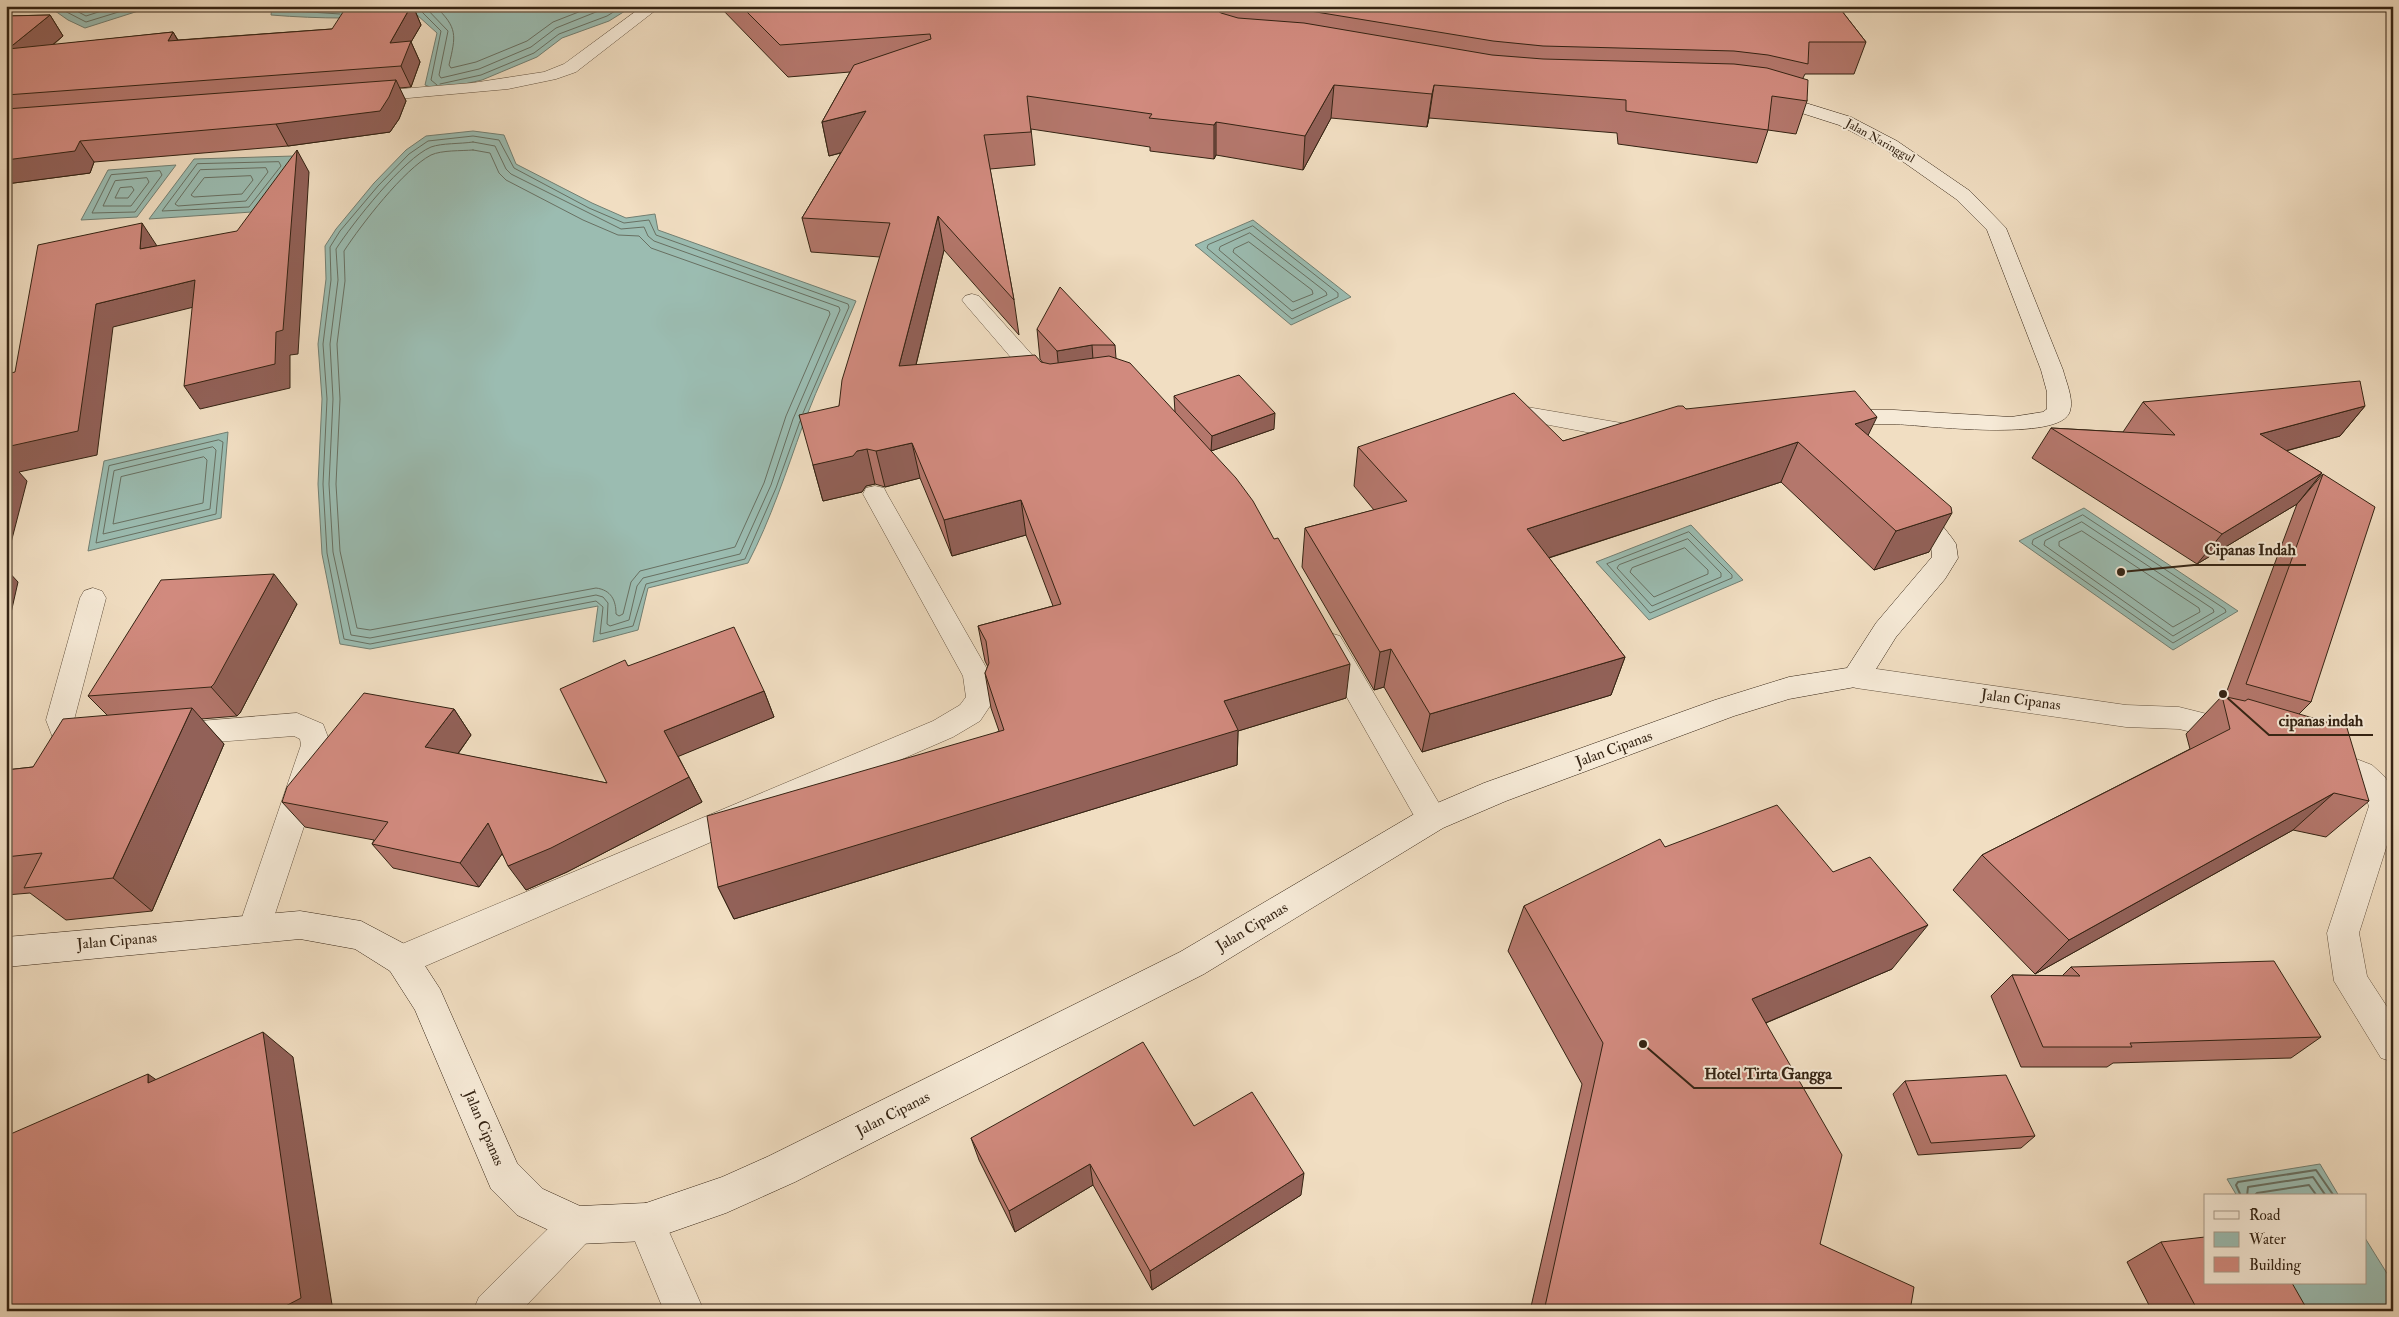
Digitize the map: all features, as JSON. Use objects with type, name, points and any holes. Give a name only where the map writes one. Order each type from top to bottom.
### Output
[{"type":"street","points":[[350,98],[459,90],[526,81],[557,74],[570,68],[653,6]]},
{"type":"street","name":"Jalan Naringgul","points":[[1749,93],[1793,103],[1845,121],[1891,145],[1964,195],[1996,228],[2033,318],[2058,392],[2059,410],[2050,418],[2032,422],[2011,424],[1831,417],[1857,437]]},
{"type":"street","points":[[972,300],[1054,391],[1073,389]]},
{"type":"street","points":[[1515,412],[1632,434],[1660,435]]},
{"type":"street","points":[[1856,677],[1886,630],[1936,572],[1945,558],[1943,544],[1897,486]]},
{"type":"street","points":[[402,960],[943,729],[970,713],[980,698],[977,676],[876,494]]},
{"type":"street","points":[[93,598],[60,720],[66,738],[84,742],[113,739]]},
{"type":"street","points":[[1318,622],[1432,819]]},
{"type":"street","name":"Jalan Cipanas","points":[[6,952],[300,925],[362,936],[402,960],[428,1000],[504,1176],[530,1202],[578,1225],[646,1222],[726,1194],[782,1169],[1178,971],[1432,819],[1495,792],[1725,708],[1789,688],[1856,677],[2126,716],[2179,718],[2212,724],[2259,738]]},
{"type":"street","points":[[152,736],[297,724],[313,732],[316,745],[254,929]]},
{"type":"street","points":[[2297,750],[2344,764],[2364,774],[2378,788],[2384,806],[2343,932],[2351,981],[2393,1046]]},
{"type":"street","points":[[646,1222],[684,1311]]},
{"type":"street","points":[[493,1311],[578,1225]]},
{"type":"water","points":[[48,6],[154,6],[85,28],[68,20]]},
{"type":"water","points":[[272,6],[633,6],[609,21],[562,38],[537,57],[482,80],[438,90],[425,85],[437,33],[417,15],[344,18],[271,15]]},
{"type":"water","points":[[473,131],[504,135],[516,164],[592,203],[626,218],[655,214],[658,230],[856,301],[809,409],[771,512],[748,563],[648,588],[638,630],[593,642],[598,606],[370,649],[340,644],[322,554],[318,484],[322,399],[318,344],[326,279],[325,246],[336,229],[374,183],[406,150],[426,136]]},
{"type":"water","points":[[294,156],[252,212],[149,219],[194,159]]},
{"type":"water","points":[[176,165],[137,217],[81,220],[108,170]]},
{"type":"water","points":[[1253,220],[1351,297],[1291,325],[1195,245]]},
{"type":"water","points":[[228,432],[221,518],[88,551],[104,461]]},
{"type":"water","points":[[2084,508],[2238,611],[2173,650],[2019,541]]},
{"type":"water","points":[[1691,525],[1743,580],[1649,620],[1596,562]]},
{"type":"water","points":[[2320,1164],[2338,1194],[2236,1194],[2227,1179]]},
{"type":"water","points":[[2366,1240],[2393,1283],[2393,1311],[2300,1311],[2286,1284],[2366,1284]]},
{"type":"building","points":[[411,6],[390,43],[411,41],[401,66],[6,95],[6,16],[50,15],[8,49],[173,32],[168,41],[332,29],[345,9]]},
{"type":"building","points":[[741,6],[1210,6],[1221,13],[1238,18],[1304,23],[1492,55],[1543,59],[1734,64],[1767,68],[1808,80],[1807,101],[1772,96],[1768,130],[1626,111],[1626,100],[1434,85],[1432,94],[1334,85],[1305,136],[1216,122],[1214,125],[1149,118],[1152,114],[1027,96],[1031,132],[984,135],[1014,300],[938,216],[899,366],[1035,355],[1041,362],[1050,364],[1109,356],[1130,363],[1236,478],[1253,501],[1274,539],[1278,538],[1350,664],[1224,701],[1238,730],[718,887],[707,816],[1004,730],[985,673],[989,663],[986,641],[978,626],[1061,604],[1021,500],[944,520],[912,443],[876,451],[867,449],[857,451],[853,456],[813,465],[799,415],[839,406],[842,380],[890,223],[802,218],[866,111],[822,122],[854,65],[931,39],[930,34],[780,45]]},
{"type":"building","points":[[1260,6],[1838,6],[1866,42],[1809,42],[1808,64],[1768,55],[1734,51],[1543,46],[1493,41],[1304,10]]},
{"type":"building","points":[[396,80],[389,97],[380,111],[276,124],[80,141],[75,151],[6,160],[6,109]]},
{"type":"building","points":[[297,150],[283,330],[276,332],[275,364],[184,386],[195,280],[96,304],[78,431],[6,447],[6,376],[15,372],[38,245],[142,223],[140,249],[237,231]]},
{"type":"building","points":[[1060,287],[1115,345],[1092,345],[1057,351],[1037,329]]},
{"type":"building","points":[[1239,375],[1275,413],[1212,436],[1174,396]]},
{"type":"building","points":[[2360,381],[2365,406],[2260,434],[2322,473],[2222,534],[2051,428],[2175,435],[2143,402]]},
{"type":"building","points":[[1855,391],[1877,417],[1855,424],[1951,507],[1952,513],[1896,531],[1798,442],[1527,529],[1625,657],[1430,714],[1391,649],[1380,652],[1305,528],[1407,501],[1358,447],[1514,393],[1563,441],[1678,406],[1683,406],[1686,409]]},
{"type":"building","points":[[2323,474],[2375,507],[2311,702],[2246,684]]},
{"type":"building","points":[[274,574],[211,687],[88,696],[161,580]]},
{"type":"building","points":[[734,627],[764,691],[664,731],[689,777],[551,848],[508,866],[488,823],[460,863],[372,844],[388,822],[282,802],[287,787],[364,693],[454,709],[425,747],[607,783],[560,689],[625,660],[628,666]]},
{"type":"building","points":[[2222,696],[2245,701],[2248,699],[2347,728],[2369,801],[2334,793],[2069,940],[1982,855],[2230,729]]},
{"type":"building","points":[[192,708],[113,878],[24,888],[42,853],[6,857],[6,770],[33,767],[63,719]]},
{"type":"building","points":[[1777,805],[1833,872],[1870,857],[1928,925],[1752,999],[1842,1155],[1820,1244],[1914,1287],[1910,1311],[1544,1311],[1603,1043],[1524,906],[1660,839],[1665,847]]},
{"type":"building","points":[[2274,961],[2321,1037],[2130,1043],[2132,1047],[2043,1047],[2012,975],[2080,976],[2071,967]]},
{"type":"building","points":[[263,1032],[301,1298],[276,1311],[6,1311],[6,1136],[148,1074],[148,1083]]},
{"type":"building","points":[[1143,1042],[1194,1126],[1252,1092],[1304,1173],[1150,1271],[1090,1164],[1009,1211],[971,1138]]},
{"type":"building","points":[[2006,1075],[2035,1136],[1931,1143],[1905,1081]]},
{"type":"building","points":[[2204,1237],[2204,1284],[2293,1284],[2308,1311],[2198,1311],[2161,1242]]},
{"type":"place","name":"Cipanas Indah","points":[[2121,572]]},
{"type":"place","name":"cipanas indah","points":[[2223,694]]},
{"type":"place","name":"Hotel Tirta Gangga","points":[[1643,1044]]}]
